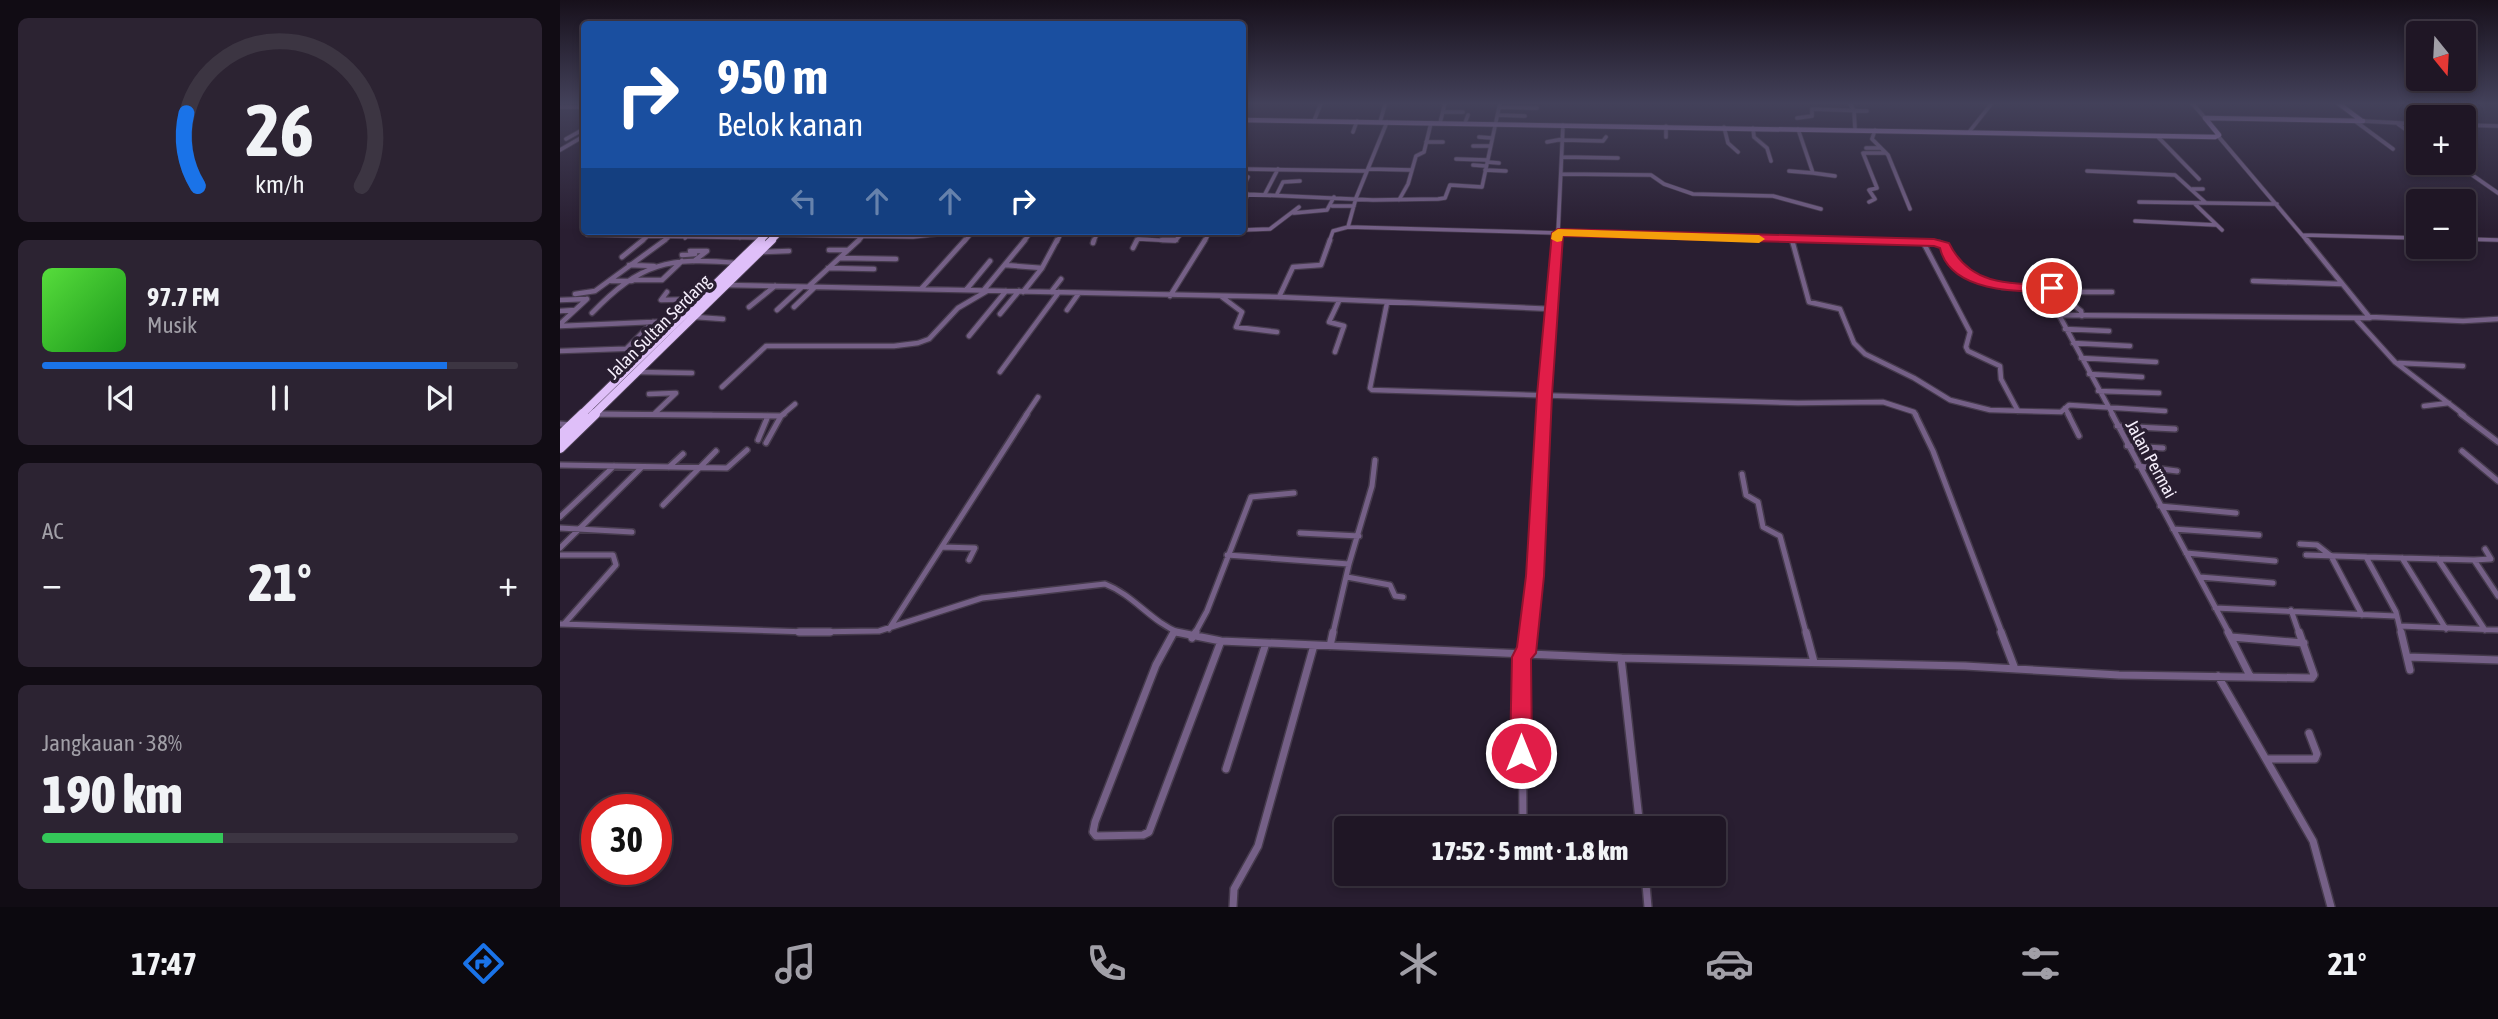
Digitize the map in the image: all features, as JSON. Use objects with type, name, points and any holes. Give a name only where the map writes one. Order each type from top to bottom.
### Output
[{"type":"highway","name":"Jalan Sultan Serdang","points":[[560,436],[762,238],[769,235]]},
{"type":"highway","name":"Jalan Sultan Serdang","points":[[560,448],[760,252],[774,235]]},
{"type":"highway","points":[[656,341],[667,341]]},
{"type":"street","points":[[1348,227],[1356,198],[1378,145]]},
{"type":"street","points":[[1399,200],[1417,154],[1424,152],[1426,145]]},
{"type":"street","points":[[1523,816],[1524,653],[1535,576],[1544,395],[1563,145]]},
{"type":"street","points":[[1731,145],[1738,152]]},
{"type":"street","points":[[1764,145],[1771,161]]},
{"type":"street","points":[[1804,145],[1813,173]]},
{"type":"street","points":[[1878,145],[1886,153],[1910,209]]},
{"type":"street","points":[[2166,145],[2199,179]]},
{"type":"street","points":[[2226,145],[2370,317]]},
{"type":"street","points":[[2388,145],[2393,149]]},
{"type":"street","points":[[1246,192],[1399,200],[1444,199],[1449,186],[1482,187],[1490,146],[1473,146]]},
{"type":"street","points":[[1866,148],[1881,148]]},
{"type":"street","points":[[1869,202],[1875,199],[1869,190],[1877,188],[1863,153],[1886,153]]},
{"type":"street","points":[[1562,157],[1618,158]]},
{"type":"street","points":[[1456,159],[1486,167]]},
{"type":"street","points":[[1478,176],[1486,167],[1499,163]]},
{"type":"street","points":[[1473,165],[1506,171]]},
{"type":"street","points":[[1265,194],[1278,168]]},
{"type":"street","points":[[1246,169],[1412,170]]},
{"type":"street","points":[[1789,171],[1835,176]]},
{"type":"street","points":[[2087,172],[2175,174],[2206,203]]},
{"type":"street","points":[[1561,174],[1651,176],[1687,194],[1776,197],[1821,209]]},
{"type":"street","points":[[2472,175],[2498,193]]},
{"type":"street","points":[[1277,194],[1283,182],[1300,181]]},
{"type":"street","points":[[2192,189],[2203,189]]},
{"type":"street","points":[[1332,206],[1335,197]]},
{"type":"street","points":[[2139,202],[2277,204]]},
{"type":"street","points":[[2196,204],[2222,230]]},
{"type":"street","points":[[1294,213],[1318,213],[1332,206],[1354,206]]},
{"type":"street","points":[[1246,230],[1270,229],[1299,208]]},
{"type":"street","points":[[2135,221],[2216,225]]},
{"type":"street","points":[[1279,297],[1293,268],[1321,265],[1333,231],[1348,227],[1923,242],[1945,245],[1948,256],[1958,268],[1983,282],[2006,288],[2048,287],[2059,292],[2080,310],[2082,316]]},
{"type":"street","points":[[637,235],[668,238],[762,238]]},
{"type":"street","points":[[685,238],[689,235]]},
{"type":"street","points":[[740,238],[744,235]]},
{"type":"street","points":[[849,235],[942,235]]},
{"type":"street","points":[[921,289],[970,235]]},
{"type":"street","points":[[722,387],[766,346],[894,346],[923,341],[958,308],[985,291],[1029,235]]},
{"type":"street","points":[[1000,314],[1042,268],[1060,235]]},
{"type":"street","points":[[1093,243],[1097,235]]},
{"type":"street","points":[[1133,248],[1140,235]]},
{"type":"street","points":[[1138,239],[1175,241],[1180,235]]},
{"type":"street","points":[[2302,235],[2406,238]]},
{"type":"street","points":[[777,310],[863,236]]},
{"type":"street","points":[[622,257],[647,237]]},
{"type":"street","points":[[1170,296],[1207,237]]},
{"type":"street","points":[[575,294],[593,292],[668,238]]},
{"type":"street","points":[[2476,239],[2498,240]]},
{"type":"street","points":[[1793,240],[1809,302],[1843,311],[1854,342],[1864,352],[1923,382],[1950,400],[1976,408],[2051,413],[2063,412],[2069,405],[2165,411]]},
{"type":"street","points":[[1923,242],[1970,332],[1966,349],[1974,356],[2000,366],[2001,379],[2018,411]]},
{"type":"street","points":[[690,251],[706,250],[705,253]]},
{"type":"street","points":[[829,250],[848,250]]},
{"type":"street","points":[[760,252],[789,251]]},
{"type":"street","points":[[694,261],[705,253]]},
{"type":"street","points":[[682,255],[705,253]]},
{"type":"street","points":[[840,258],[896,259]]},
{"type":"street","points":[[629,265],[654,266],[683,261],[737,263]]},
{"type":"street","points":[[609,281],[662,280],[683,261]]},
{"type":"street","points":[[965,290],[990,261]]},
{"type":"street","points":[[1005,265],[1042,268]]},
{"type":"street","points":[[592,313],[611,295],[654,266]]},
{"type":"street","points":[[828,268],[874,269]]},
{"type":"street","points":[[1051,292],[1061,279]]},
{"type":"street","points":[[2253,281],[2342,284]]},
{"type":"street","points":[[724,285],[1279,297],[1552,309]]},
{"type":"street","points":[[749,307],[775,286]]},
{"type":"street","points":[[794,307],[815,287]]},
{"type":"street","points":[[969,336],[1006,291]]},
{"type":"street","points":[[667,292],[662,300],[699,299]]},
{"type":"street","points":[[1000,372],[1059,292]]},
{"type":"street","points":[[2059,292],[2112,292]]},
{"type":"street","points":[[1067,310],[1079,293]]},
{"type":"street","points":[[1222,297],[1242,312],[1237,327],[1277,331]]},
{"type":"street","points":[[560,300],[587,299],[560,325]]},
{"type":"street","points":[[1335,352],[1345,327],[1328,323],[1339,301]]},
{"type":"street","points":[[1387,303],[1370,389],[1798,403],[1883,401],[1914,412],[1933,451],[2014,668]]},
{"type":"street","points":[[560,311],[575,310]]},
{"type":"street","points":[[2109,331],[2065,329],[2060,314],[2356,319],[2370,317],[2463,321],[2498,319]]},
{"type":"street","points":[[692,316],[723,319]]},
{"type":"street","points":[[2356,319],[2382,350],[2498,442]]},
{"type":"street","points":[[560,325],[676,321]]},
{"type":"street","points":[[627,348],[653,322]]},
{"type":"street","name":"Jalan Permai","points":[[2065,329],[2200,577],[2249,676]]},
{"type":"street","points":[[2073,343],[2130,346]]},
{"type":"street","points":[[560,351],[648,348]]},
{"type":"street","points":[[2081,358],[2156,362]]},
{"type":"street","points":[[2399,363],[2463,366]]},
{"type":"street","points":[[635,372],[692,373]]},
{"type":"street","points":[[2089,374],[2142,377]]},
{"type":"street","points":[[2098,391],[2159,393]]},
{"type":"street","points":[[649,394],[676,393],[654,414]]},
{"type":"street","points":[[889,629],[1038,397]]},
{"type":"street","points":[[2424,406],[2449,403]]},
{"type":"street","points":[[766,443],[774,433],[781,415],[795,404]]},
{"type":"street","points":[[2065,408],[2079,436]]},
{"type":"street","points":[[593,414],[781,415]]},
{"type":"street","points":[[768,416],[759,437],[774,433]]},
{"type":"street","points":[[560,424],[572,425]]},
{"type":"street","points":[[2117,426],[2175,429]]},
{"type":"street","points":[[2127,446],[2163,449]]},
{"type":"street","points":[[560,465],[727,468],[747,450]]},
{"type":"street","points":[[663,505],[716,451]]},
{"type":"street","points":[[2462,451],[2498,481]]},
{"type":"street","points":[[669,467],[683,454]]},
{"type":"street","points":[[1331,646],[1349,564],[1372,486],[1375,460]]},
{"type":"street","points":[[560,517],[614,466]]},
{"type":"street","points":[[2138,466],[2177,471]]},
{"type":"street","points":[[560,548],[642,467]]},
{"type":"street","points":[[2487,472],[2498,472]]},
{"type":"street","points":[[1742,474],[1746,495],[1758,502],[1763,527],[1780,536],[1791,585],[1799,604],[1814,662]]},
{"type":"street","points":[[1192,638],[1207,611],[1251,497],[1294,493]]},
{"type":"street","points":[[2160,506],[2236,513]]},
{"type":"street","points":[[560,528],[632,533]]},
{"type":"street","points":[[2173,529],[2259,536]]},
{"type":"street","points":[[1300,533],[1359,536]]},
{"type":"street","points":[[2300,544],[2317,545],[2331,556],[2362,615]]},
{"type":"street","points":[[942,547],[975,548],[969,560]]},
{"type":"street","points":[[2306,555],[2491,559],[2485,549]]},
{"type":"street","points":[[2186,553],[2275,561]]},
{"type":"street","points":[[560,555],[610,555],[614,556],[616,565],[562,624]]},
{"type":"street","points":[[1227,555],[1349,564]]},
{"type":"street","points":[[2366,557],[2400,626],[2410,670]]},
{"type":"street","points":[[2402,558],[2446,629]]},
{"type":"street","points":[[2438,559],[2485,630]]},
{"type":"street","points":[[2474,560],[2498,596]]},
{"type":"street","points":[[1347,577],[1390,585],[1395,596],[1404,597]]},
{"type":"street","points":[[2200,577],[2273,583]]},
{"type":"street","points":[[562,624],[808,632],[889,629],[982,598],[1105,584],[1122,592],[1174,631],[1192,638],[1221,641],[1621,657],[2014,668],[2119,675],[2314,677],[2291,610]]},
{"type":"street","points":[[2215,608],[2396,616]]},
{"type":"street","points":[[2400,626],[2498,630]]},
{"type":"street","points":[[1174,631],[1157,665],[1095,822],[1093,832],[1096,836],[1143,835],[1149,832],[1221,641]]},
{"type":"street","points":[[2231,636],[2304,643]]},
{"type":"street","points":[[1226,769],[1266,643]]},
{"type":"street","points":[[1233,907],[1234,889],[1258,846],[1314,645]]},
{"type":"street","points":[[1621,657],[1639,816]]},
{"type":"street","points":[[2407,657],[2498,660]]},
{"type":"street","points":[[2218,676],[2313,841],[2331,907]]},
{"type":"street","points":[[2266,759],[2315,759],[2317,754],[2309,733]]},
{"type":"street","points":[[1646,886],[1648,907]]},
{"type":"slow traffic","points":[[1557,239],[1558,233],[1759,239]]},
{"type":"route","points":[[1521,753],[1522,653],[1526,653],[1535,576],[1544,395],[1558,233],[1940,243],[1945,245],[1948,256],[1958,268],[1983,282],[2006,288],[2052,288]]}]
